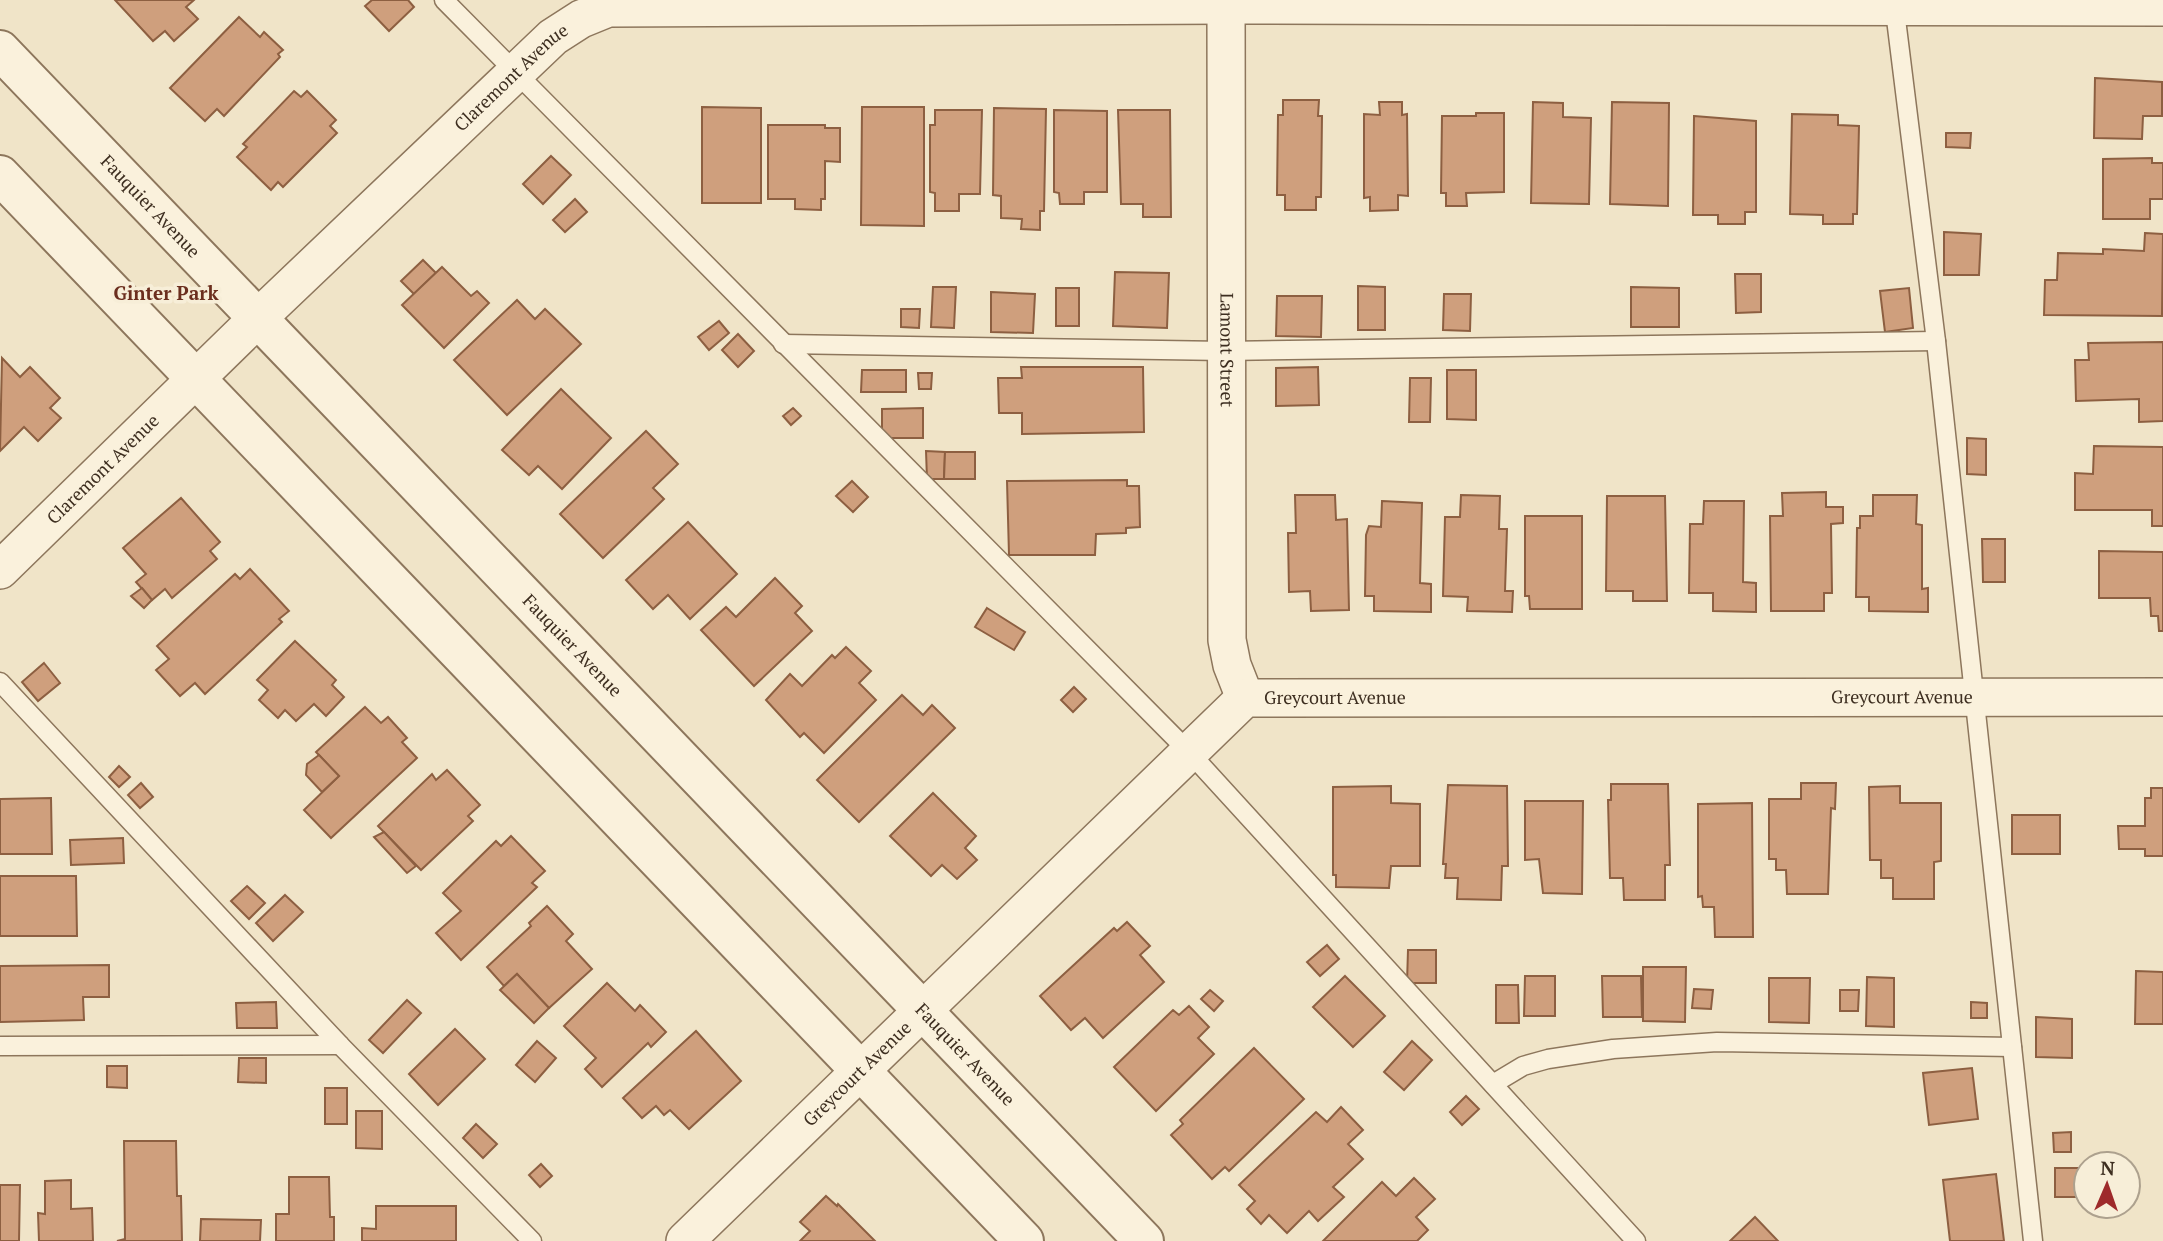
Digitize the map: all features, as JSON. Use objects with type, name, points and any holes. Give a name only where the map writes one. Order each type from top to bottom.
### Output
[{"type":"street","name":"Claremont Avenue","points":[[0,570],[258,318],[554,37],[581,19],[608,8],[1226,3],[2163,7]]},
{"type":"street","name":"Lamont Street","points":[[1226,3],[1227,640],[1232,665],[1245,698]]},
{"type":"street","name":"Fauquier Avenue","points":[[0,50],[1144,1241]]},
{"type":"street","points":[[0,175],[1024,1241]]},
{"type":"street","name":"Greycourt Avenue","points":[[685,1241],[1245,698],[2163,697]]},
{"type":"lane","points":[[444,0],[515,75],[1190,752],[1636,1241]]},
{"type":"lane","points":[[1894,4],[1936,341],[2033,1241]]},
{"type":"lane","points":[[783,344],[1225,351],[1936,341]]},
{"type":"lane","points":[[0,682],[340,1045],[532,1241]]},
{"type":"lane","points":[[1493,1084],[1523,1066],[1548,1059],[1613,1049],[1717,1042],[2012,1047]]},
{"type":"lane","points":[[0,1046],[340,1045]]},
{"type":"building","points":[[115,0],[194,0],[186,7],[198,19],[174,41],[165,31],[153,41]]},
{"type":"building","points":[[372,0],[408,0],[414,7],[389,31],[365,6]]},
{"type":"building","points":[[239,17],[260,37],[264,32],[283,50],[278,54],[280,57],[224,116],[217,109],[205,121],[170,88]]},
{"type":"building","points":[[2095,78],[2162,82],[2162,116],[2143,116],[2142,139],[2094,138]]},
{"type":"building","points":[[294,91],[301,97],[307,91],[336,120],[330,126],[337,133],[283,187],[278,182],[271,190],[237,157],[247,147],[243,144]]},
{"type":"building","points":[[1283,100],[1319,100],[1318,116],[1322,116],[1321,197],[1316,197],[1316,210],[1285,210],[1285,195],[1277,195],[1278,115],[1283,115]]},
{"type":"building","points":[[1379,102],[1402,102],[1402,115],[1407,114],[1408,196],[1398,195],[1398,210],[1370,211],[1370,197],[1364,198],[1364,114],[1380,115]]},
{"type":"building","points":[[1533,102],[1563,103],[1563,117],[1591,118],[1589,204],[1531,203]]},
{"type":"building","points":[[1612,102],[1669,103],[1668,206],[1610,204]]},
{"type":"building","points":[[702,107],[761,108],[761,203],[702,203]]},
{"type":"building","points":[[862,107],[924,107],[924,226],[861,225]]},
{"type":"building","points":[[994,108],[1046,109],[1044,211],[1040,211],[1040,230],[1021,229],[1022,219],[1001,218],[1001,196],[993,195]]},
{"type":"building","points":[[935,110],[982,110],[980,194],[959,194],[959,211],[935,211],[935,193],[930,192],[930,125],[935,125]]},
{"type":"building","points":[[1054,110],[1107,111],[1107,192],[1084,192],[1084,204],[1060,204],[1059,193],[1054,192]]},
{"type":"building","points":[[1118,110],[1170,110],[1171,217],[1143,217],[1143,204],[1121,204]]},
{"type":"building","points":[[1476,113],[1504,113],[1504,192],[1466,193],[1467,206],[1446,206],[1446,193],[1441,193],[1442,116],[1476,116]]},
{"type":"building","points":[[1792,114],[1838,115],[1838,125],[1859,126],[1857,214],[1853,214],[1853,224],[1823,224],[1823,215],[1790,214]]},
{"type":"building","points":[[1694,116],[1756,121],[1756,212],[1745,212],[1745,224],[1718,224],[1718,215],[1693,215]]},
{"type":"building","points":[[768,125],[825,125],[825,128],[840,128],[840,162],[825,161],[825,199],[821,199],[821,210],[795,209],[795,199],[768,199]]},
{"type":"building","points":[[1946,133],[1971,133],[1970,148],[1946,147]]},
{"type":"building","points":[[551,156],[571,175],[543,204],[523,184]]},
{"type":"building","points":[[2152,158],[2152,163],[2163,163],[2163,199],[2150,199],[2150,219],[2103,219],[2103,159]]},
{"type":"building","points":[[575,199],[587,212],[565,232],[553,220]]},
{"type":"building","points":[[1944,232],[1981,234],[1979,275],[1944,275]]},
{"type":"building","points":[[2145,233],[2163,234],[2162,316],[2044,315],[2045,280],[2057,280],[2058,253],[2103,254],[2103,249],[2144,251]]},
{"type":"building","points":[[423,260],[436,273],[414,294],[401,281]]},
{"type":"building","points":[[442,267],[471,296],[477,291],[489,303],[444,348],[402,305]]},
{"type":"building","points":[[1115,272],[1169,273],[1167,328],[1113,326]]},
{"type":"building","points":[[1735,274],[1761,274],[1761,312],[1736,313]]},
{"type":"building","points":[[1358,286],[1385,287],[1385,330],[1358,330]]},
{"type":"building","points":[[933,287],[956,287],[954,328],[931,327]]},
{"type":"building","points":[[1631,287],[1679,288],[1679,327],[1631,327]]},
{"type":"building","points":[[1056,288],[1079,288],[1079,326],[1056,326]]},
{"type":"building","points":[[1909,288],[1913,328],[1885,332],[1880,291]]},
{"type":"building","points":[[991,292],[1035,294],[1033,333],[991,332]]},
{"type":"building","points":[[1444,294],[1471,294],[1470,331],[1443,330]]},
{"type":"building","points":[[1277,296],[1322,296],[1321,337],[1276,336]]},
{"type":"building","points":[[517,300],[535,319],[545,309],[581,344],[507,415],[454,360]]},
{"type":"building","points":[[901,309],[920,309],[919,328],[901,327]]},
{"type":"building","points":[[719,321],[729,333],[709,350],[698,337]]},
{"type":"building","points":[[738,334],[754,351],[738,367],[722,350]]},
{"type":"building","points":[[2163,342],[2163,421],[2139,422],[2139,399],[2076,401],[2075,360],[2089,360],[2088,343]]},
{"type":"building","points":[[2,358],[20,377],[30,367],[60,398],[50,408],[61,418],[38,441],[24,427],[0,451]]},
{"type":"building","points":[[1021,367],[1143,367],[1144,432],[1022,434],[1022,413],[999,413],[998,378],[1022,378]]},
{"type":"building","points":[[1318,367],[1319,405],[1276,406],[1276,368]]},
{"type":"building","points":[[862,370],[906,370],[906,392],[861,392]]},
{"type":"building","points":[[1447,370],[1476,370],[1476,420],[1447,419]]},
{"type":"building","points":[[918,373],[932,373],[931,389],[919,389]]},
{"type":"building","points":[[1410,378],[1431,378],[1430,422],[1409,422]]},
{"type":"building","points":[[561,389],[611,438],[562,489],[538,466],[529,475],[502,450]]},
{"type":"building","points":[[793,408],[801,416],[791,425],[783,416]]},
{"type":"building","points":[[923,408],[923,438],[882,438],[882,409]]},
{"type":"building","points":[[646,431],[678,464],[653,488],[664,499],[603,558],[560,514]]},
{"type":"building","points":[[1967,438],[1986,439],[1986,475],[1967,474]]},
{"type":"building","points":[[2094,446],[2163,447],[2163,526],[2152,526],[2152,510],[2075,510],[2075,473],[2093,474]]},
{"type":"building","points":[[926,451],[945,452],[944,479],[927,479]]},
{"type":"building","points":[[945,452],[975,452],[975,479],[944,479]]},
{"type":"building","points":[[1127,480],[1127,486],[1139,486],[1140,527],[1126,528],[1126,533],[1096,534],[1095,555],[1009,555],[1007,481]]},
{"type":"building","points":[[852,481],[868,497],[853,512],[836,496]]},
{"type":"building","points":[[1826,492],[1826,507],[1843,507],[1843,523],[1831,524],[1832,593],[1824,593],[1824,611],[1771,611],[1770,516],[1783,516],[1782,493]]},
{"type":"building","points":[[1295,495],[1335,495],[1336,520],[1347,519],[1349,610],[1311,611],[1310,591],[1289,592],[1288,533],[1296,533]]},
{"type":"building","points":[[1461,495],[1500,496],[1499,529],[1507,529],[1505,591],[1513,591],[1512,612],[1467,611],[1468,597],[1443,596],[1445,517],[1460,517]]},
{"type":"building","points":[[1873,495],[1917,495],[1916,524],[1922,525],[1922,589],[1928,588],[1928,612],[1869,611],[1869,597],[1856,597],[1857,528],[1860,528],[1860,516],[1873,516]]},
{"type":"building","points":[[1607,496],[1665,496],[1667,601],[1633,601],[1633,591],[1606,591]]},
{"type":"building","points":[[181,498],[220,542],[210,551],[217,559],[172,598],[165,589],[152,600],[136,582],[146,574],[123,548]]},
{"type":"building","points":[[1382,501],[1422,503],[1420,583],[1431,584],[1431,612],[1374,611],[1374,596],[1365,596],[1366,535],[1369,526],[1381,527]]},
{"type":"building","points":[[1704,501],[1744,501],[1743,582],[1756,583],[1756,612],[1713,611],[1713,593],[1689,593],[1690,524],[1703,524]]},
{"type":"building","points":[[1525,516],[1582,516],[1582,609],[1530,609],[1529,596],[1525,596]]},
{"type":"building","points":[[688,522],[737,574],[690,619],[668,595],[653,609],[626,580]]},
{"type":"building","points":[[1982,539],[2005,539],[2005,582],[1983,582]]},
{"type":"building","points":[[2099,551],[2163,552],[2163,631],[2159,631],[2158,616],[2151,616],[2150,598],[2099,598]]},
{"type":"building","points":[[250,569],[289,611],[279,619],[282,622],[205,694],[195,683],[180,696],[156,670],[169,659],[157,646],[235,574],[240,579]]},
{"type":"building","points":[[775,578],[802,606],[795,613],[812,631],[754,686],[701,630],[726,607],[736,617]]},
{"type":"building","points":[[142,588],[152,600],[144,608],[131,596]]},
{"type":"building","points":[[987,608],[1025,632],[1014,650],[975,627]]},
{"type":"building","points":[[295,641],[336,680],[332,685],[344,697],[326,716],[314,704],[296,721],[285,710],[278,718],[259,700],[268,690],[257,680]]},
{"type":"building","points":[[846,647],[871,671],[859,683],[876,700],[824,753],[804,733],[800,737],[766,700],[790,674],[802,686],[832,655],[835,658]]},
{"type":"building","points":[[44,663],[60,683],[38,701],[22,682]]},
{"type":"building","points":[[1074,687],[1086,699],[1073,712],[1061,700]]},
{"type":"building","points":[[902,695],[923,715],[932,705],[955,728],[859,822],[817,780]]},
{"type":"building","points":[[365,707],[381,723],[388,717],[407,738],[402,742],[417,758],[331,838],[304,810],[339,776],[316,752]]},
{"type":"building","points":[[319,755],[339,776],[322,792],[306,775],[307,764]]},
{"type":"building","points":[[119,766],[130,777],[119,787],[109,777]]},
{"type":"building","points":[[447,770],[480,805],[468,816],[473,821],[421,870],[378,826],[432,774],[436,780]]},
{"type":"building","points":[[141,783],[153,797],[140,808],[128,795]]},
{"type":"building","points":[[1801,783],[1836,783],[1835,809],[1831,808],[1828,894],[1787,894],[1786,870],[1776,870],[1776,859],[1769,859],[1769,799],[1801,799]]},
{"type":"building","points":[[1611,784],[1668,784],[1670,865],[1665,865],[1665,900],[1624,900],[1623,878],[1610,878],[1608,800],[1611,800]]},
{"type":"building","points":[[1448,785],[1507,786],[1508,866],[1502,866],[1501,900],[1457,899],[1458,878],[1445,878],[1446,864],[1443,864]]},
{"type":"building","points":[[1391,786],[1391,803],[1420,804],[1420,866],[1391,866],[1389,888],[1336,887],[1336,875],[1333,875],[1333,787]]},
{"type":"building","points":[[1900,786],[1900,803],[1941,803],[1941,861],[1934,862],[1934,899],[1893,899],[1893,878],[1881,878],[1881,860],[1870,860],[1869,787]]},
{"type":"building","points":[[2151,788],[2163,788],[2163,856],[2145,856],[2145,849],[2119,849],[2118,826],[2145,826],[2145,798],[2151,798]]},
{"type":"building","points":[[933,793],[976,836],[965,848],[977,860],[957,879],[942,865],[931,876],[890,836]]},
{"type":"building","points":[[51,798],[52,854],[0,854],[0,799]]},
{"type":"building","points":[[1525,801],[1583,801],[1582,894],[1543,893],[1539,859],[1525,860]]},
{"type":"building","points":[[1752,803],[1753,937],[1715,937],[1714,907],[1703,907],[1702,896],[1698,897],[1698,804]]},
{"type":"building","points":[[2012,815],[2060,815],[2060,854],[2012,854]]},
{"type":"building","points":[[384,832],[416,866],[407,873],[374,837]]},
{"type":"building","points":[[511,836],[545,871],[532,883],[537,887],[461,960],[436,933],[461,911],[443,893],[496,841],[501,846]]},
{"type":"building","points":[[123,838],[124,863],[71,865],[70,840]]},
{"type":"building","points":[[0,876],[76,876],[77,936],[0,936]]},
{"type":"building","points":[[247,886],[265,903],[249,919],[231,901]]},
{"type":"building","points":[[285,895],[303,912],[273,941],[256,923]]},
{"type":"building","points":[[547,906],[573,934],[566,941],[592,969],[549,1008],[517,974],[504,986],[487,967],[531,926],[529,923]]},
{"type":"building","points":[[1127,922],[1150,946],[1140,955],[1164,982],[1103,1038],[1085,1018],[1071,1030],[1040,996],[1114,928],[1117,931]]},
{"type":"building","points":[[1327,945],[1339,959],[1320,976],[1307,962]]},
{"type":"building","points":[[1408,950],[1436,950],[1436,983],[1407,983]]},
{"type":"building","points":[[109,965],[109,997],[83,997],[84,1020],[0,1022],[0,966]]},
{"type":"building","points":[[1643,967],[1686,967],[1685,1022],[1643,1021]]},
{"type":"building","points":[[2136,971],[2163,972],[2163,1024],[2135,1024]]},
{"type":"building","points":[[517,974],[549,1008],[534,1023],[500,990]]},
{"type":"building","points":[[1345,976],[1385,1016],[1353,1047],[1313,1007]]},
{"type":"building","points":[[1525,976],[1555,976],[1555,1016],[1524,1016]]},
{"type":"building","points":[[1602,976],[1641,976],[1642,1017],[1603,1017]]},
{"type":"building","points":[[1867,977],[1894,978],[1894,1027],[1866,1026]]},
{"type":"building","points":[[1769,978],[1810,978],[1809,1023],[1769,1022]]},
{"type":"building","points":[[607,983],[635,1011],[640,1005],[666,1032],[651,1047],[648,1043],[602,1087],[585,1069],[596,1058],[564,1026]]},
{"type":"building","points":[[1496,985],[1518,985],[1519,1023],[1496,1023]]},
{"type":"building","points":[[1694,989],[1713,990],[1711,1009],[1692,1008]]},
{"type":"building","points":[[1210,990],[1223,1001],[1214,1011],[1201,999]]},
{"type":"building","points":[[1840,990],[1859,990],[1858,1011],[1840,1011]]},
{"type":"building","points":[[407,1000],[421,1013],[383,1053],[369,1040]]},
{"type":"building","points":[[276,1002],[277,1028],[237,1028],[236,1003]]},
{"type":"building","points":[[1971,1002],[1987,1003],[1987,1018],[1971,1018]]},
{"type":"building","points":[[1189,1006],[1209,1027],[1198,1038],[1214,1054],[1156,1111],[1114,1067],[1173,1010],[1179,1015]]},
{"type":"building","points":[[2036,1017],[2072,1019],[2072,1058],[2036,1057]]},
{"type":"building","points":[[455,1029],[485,1059],[438,1105],[409,1074]]},
{"type":"building","points":[[696,1031],[741,1081],[689,1129],[670,1110],[664,1115],[656,1106],[642,1118],[623,1098]]},
{"type":"building","points":[[537,1041],[556,1058],[535,1082],[516,1065]]},
{"type":"building","points":[[1412,1041],[1432,1060],[1404,1090],[1384,1072]]},
{"type":"building","points":[[1254,1048],[1304,1099],[1229,1171],[1225,1167],[1212,1179],[1171,1135],[1183,1124],[1180,1120]]},
{"type":"building","points":[[239,1058],[266,1058],[266,1083],[238,1082]]},
{"type":"building","points":[[107,1066],[127,1066],[127,1088],[107,1087]]},
{"type":"building","points":[[1972,1068],[1978,1119],[1929,1125],[1923,1073]]},
{"type":"building","points":[[325,1088],[347,1088],[347,1124],[325,1124]]},
{"type":"building","points":[[1466,1096],[1479,1109],[1462,1125],[1450,1112]]},
{"type":"building","points":[[1341,1107],[1363,1130],[1348,1144],[1363,1159],[1333,1187],[1344,1197],[1318,1221],[1309,1211],[1287,1233],[1269,1215],[1261,1224],[1247,1209],[1255,1201],[1239,1185],[1316,1112],[1327,1122]]},
{"type":"building","points":[[356,1111],[382,1111],[382,1149],[356,1148]]},
{"type":"building","points":[[476,1124],[497,1144],[483,1158],[463,1138]]},
{"type":"building","points":[[2071,1132],[2071,1152],[2054,1152],[2053,1133]]},
{"type":"building","points":[[124,1141],[176,1141],[177,1196],[181,1196],[182,1241],[117,1241],[125,1239]]},
{"type":"building","points":[[541,1164],[552,1176],[540,1187],[529,1175]]},
{"type":"building","points":[[2055,1168],[2072,1168],[2072,1197],[2055,1197]]},
{"type":"building","points":[[1996,1174],[2004,1241],[1950,1241],[1943,1180]]},
{"type":"building","points":[[289,1177],[329,1177],[330,1217],[334,1217],[334,1241],[276,1241],[276,1214],[289,1214]]},
{"type":"building","points":[[1414,1178],[1435,1199],[1416,1217],[1428,1230],[1417,1241],[1323,1241],[1382,1182],[1396,1196]]},
{"type":"building","points":[[71,1180],[71,1209],[92,1208],[93,1241],[39,1241],[38,1213],[45,1214],[45,1181]]},
{"type":"building","points":[[0,1185],[20,1185],[19,1241],[0,1241]]},
{"type":"building","points":[[826,1196],[837,1206],[838,1204],[875,1241],[800,1241],[810,1231],[800,1222]]},
{"type":"building","points":[[376,1206],[456,1206],[456,1241],[362,1241],[362,1228],[376,1229]]},
{"type":"building","points":[[1755,1217],[1778,1241],[1730,1241]]},
{"type":"building","points":[[201,1219],[261,1220],[260,1241],[200,1241]]},
{"type":"district","name":"Ginter Park","points":[[166,293]]}]
